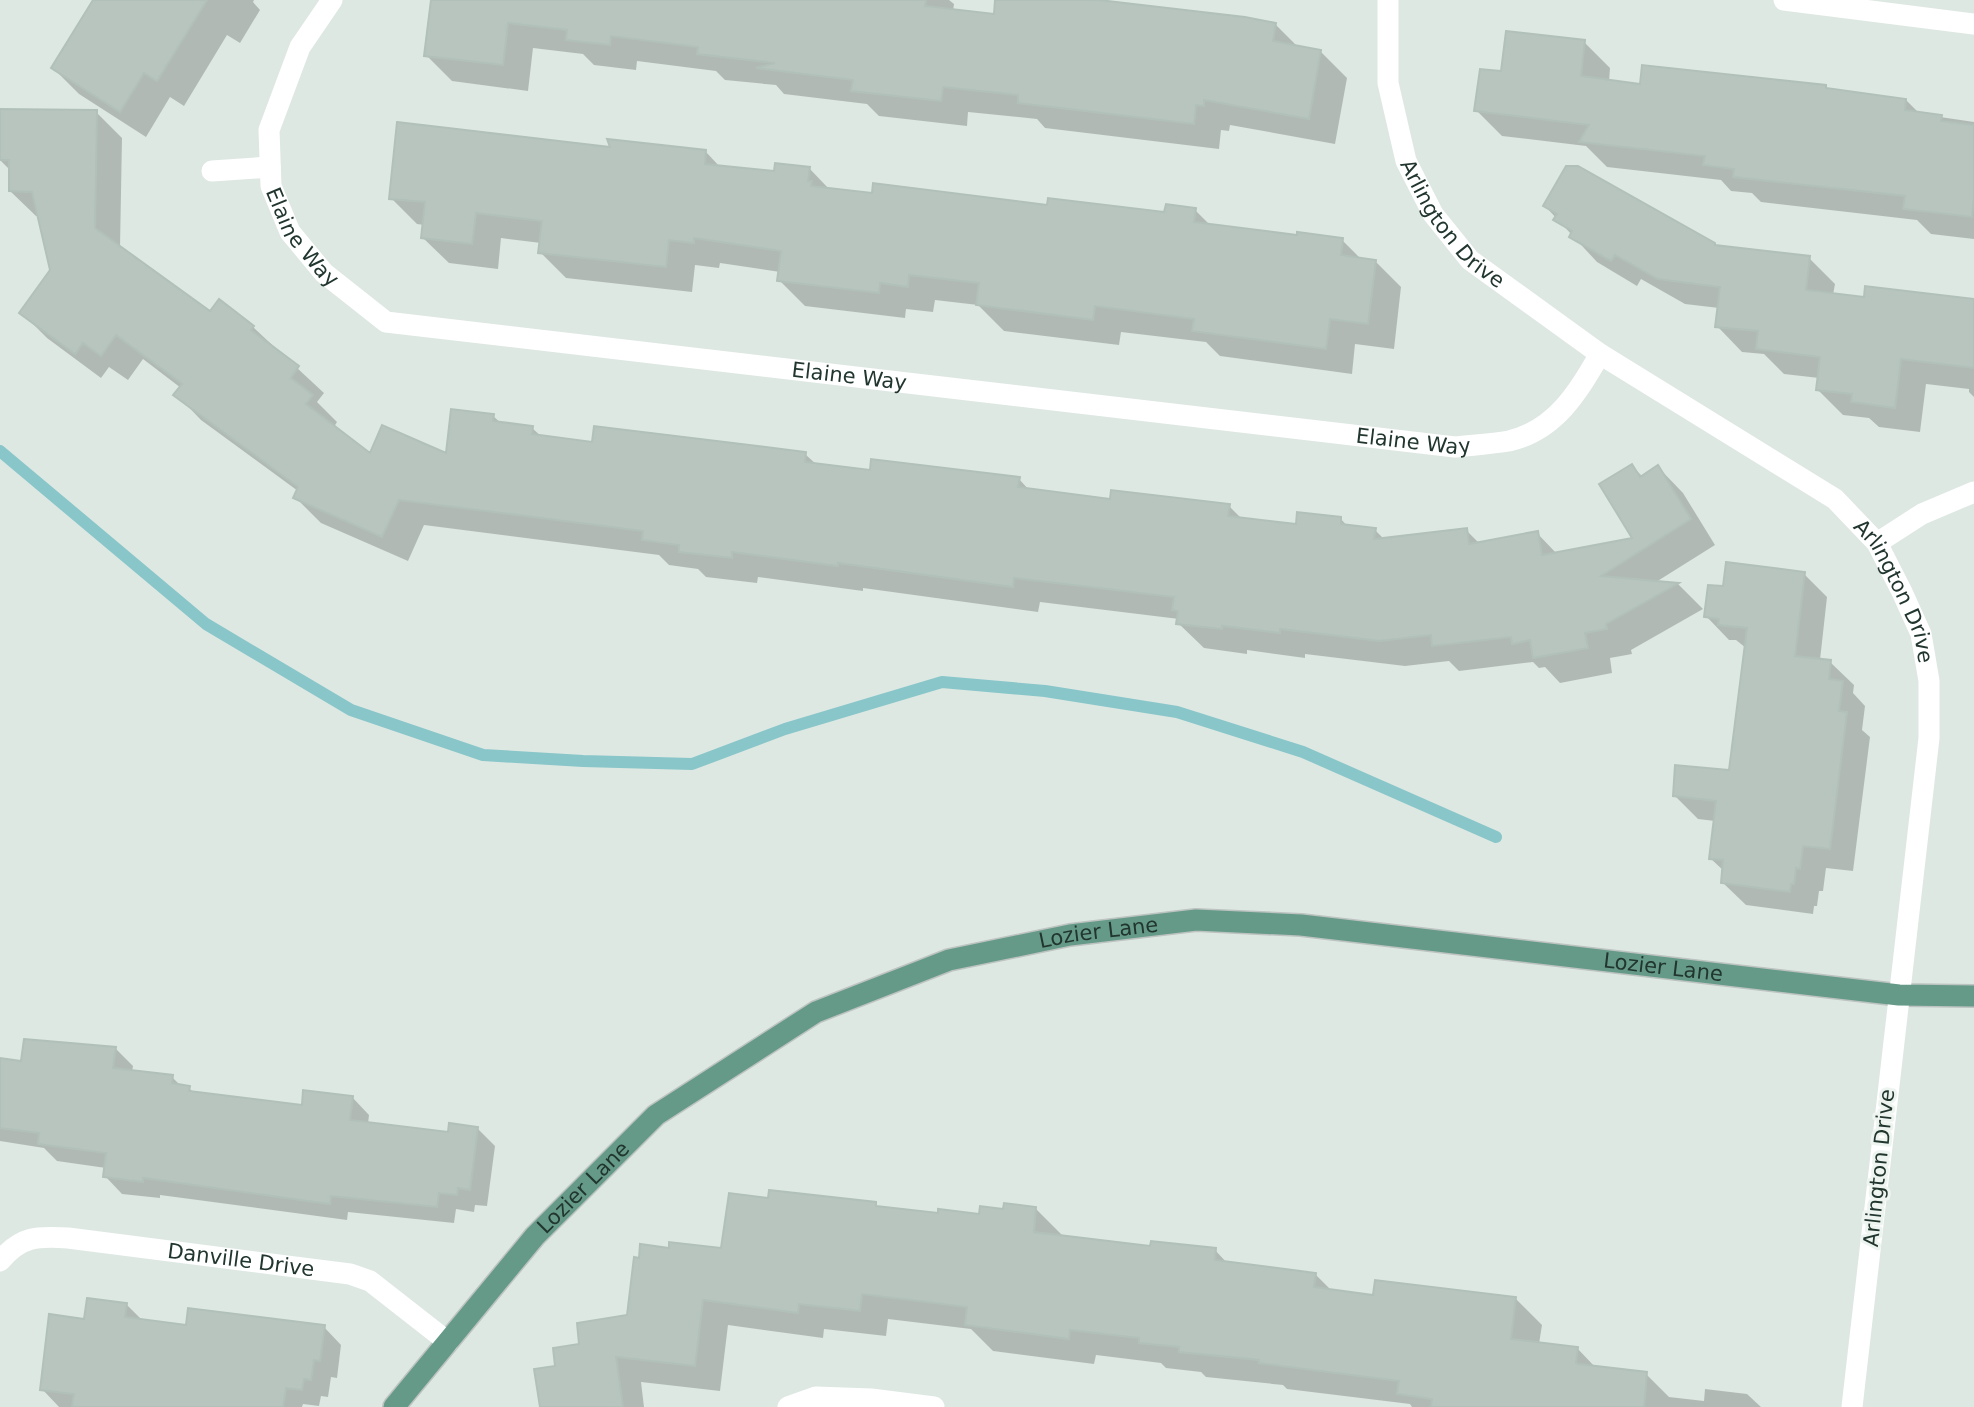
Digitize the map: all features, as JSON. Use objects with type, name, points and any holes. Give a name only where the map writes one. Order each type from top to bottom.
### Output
[{"type":"main road","name":"Lozier Lane","points":[[394,1407],[535,1236],[656,1115],[816,1012],[949,960],[1070,935],[1196,920],[1301,925],[1899,995],[1974,996]]},
{"type":"street","name":"Elaine Way","points":[[332,0],[300,47],[269,130],[271,186],[290,232],[324,273],[386,322],[1455,447],[1511,440],[1547,426],[1578,393],[1600,354]]},
{"type":"street","name":"Arlington Drive","points":[[1388,0],[1388,83],[1406,160],[1433,214],[1470,260],[1600,354],[1835,499],[1877,543],[1921,634],[1929,681],[1929,738],[1852,1407]]},
{"type":"street","points":[[1784,0],[1974,24]]},
{"type":"street","points":[[212,171],[270,167]]},
{"type":"street","points":[[1877,543],[1922,514],[1974,492]]},
{"type":"street","name":"Danville Drive","points":[[7,1253],[40,1236],[350,1273],[370,1281],[448,1342]]},
{"type":"street","points":[[788,1407],[816,1397],[871,1399],[934,1407]]},
{"type":"building","points":[[93,0],[207,0],[157,81],[144,73],[120,112],[51,68]]},
{"type":"building","points":[[431,0],[926,0],[925,6],[994,14],[995,0],[1099,0],[1276,23],[1273,41],[1321,50],[1309,119],[1204,100],[1204,106],[1196,105],[1194,124],[1018,103],[1018,95],[943,87],[941,101],[851,91],[853,80],[756,68],[775,63],[697,54],[698,47],[611,36],[610,45],[566,40],[567,30],[508,23],[503,65],[424,56]]},
{"type":"building","points":[[1506,31],[1585,40],[1581,76],[1640,84],[1642,65],[1826,85],[1826,88],[1906,99],[1905,110],[1942,115],[1941,121],[1974,125],[1972,217],[1903,209],[1905,196],[1733,177],[1734,169],[1703,165],[1705,156],[1579,142],[1589,125],[1474,111],[1480,69],[1501,71]]},
{"type":"building","points":[[0,109],[97,110],[95,228],[210,311],[219,299],[254,326],[251,330],[299,366],[291,378],[313,395],[306,404],[370,453],[382,425],[446,453],[451,409],[494,414],[493,421],[533,426],[532,434],[592,442],[594,426],[806,452],[805,462],[870,470],[871,459],[1020,477],[1018,487],[1110,499],[1111,490],[1230,504],[1228,516],[1296,524],[1297,512],[1341,517],[1341,524],[1376,528],[1374,539],[1467,528],[1469,544],[1538,531],[1542,555],[1632,538],[1599,484],[1632,464],[1640,477],[1658,465],[1691,519],[1601,576],[1679,583],[1606,624],[1607,629],[1585,633],[1588,648],[1533,658],[1530,640],[1512,644],[1511,637],[1432,646],[1431,635],[1379,641],[1280,629],[1280,633],[1176,624],[1178,611],[1172,610],[1174,597],[1014,578],[1013,587],[838,563],[838,566],[732,552],[732,558],[679,552],[679,545],[642,540],[643,531],[399,500],[382,537],[293,498],[298,487],[173,395],[182,384],[116,335],[101,356],[83,343],[75,354],[19,313],[50,270],[32,192],[9,191],[9,160],[0,160]]},
{"type":"building","points":[[397,122],[610,147],[607,139],[706,150],[705,164],[774,171],[775,163],[810,167],[808,181],[812,181],[811,186],[872,193],[873,183],[1047,205],[1048,198],[1164,212],[1166,204],[1196,208],[1194,222],[1343,238],[1341,255],[1376,260],[1368,324],[1330,319],[1326,349],[1192,331],[1194,319],[1095,306],[1093,320],[976,305],[979,283],[909,275],[908,287],[880,283],[879,293],[777,281],[781,251],[694,238],[694,243],[669,240],[666,267],[538,253],[542,221],[476,213],[472,244],[421,238],[425,202],[389,199]]},
{"type":"building","points":[[1566,166],[1578,166],[1715,245],[1810,256],[1806,290],[1864,297],[1865,286],[1974,299],[1974,368],[1901,359],[1895,408],[1851,402],[1852,394],[1816,390],[1820,357],[1756,349],[1758,331],[1715,327],[1720,287],[1658,279],[1615,255],[1611,261],[1569,237],[1572,231],[1553,220],[1557,214],[1543,206]]},
{"type":"building","points":[[1726,562],[1805,572],[1795,656],[1831,660],[1829,679],[1843,681],[1839,711],[1847,712],[1830,849],[1803,846],[1800,869],[1796,868],[1790,892],[1721,883],[1723,860],[1709,859],[1716,801],[1673,796],[1675,765],[1729,770],[1747,628],[1718,625],[1719,619],[1704,617],[1708,585],[1723,586]]},
{"type":"building","points":[[24,1039],[116,1047],[113,1068],[173,1075],[172,1083],[190,1086],[189,1091],[302,1105],[303,1090],[353,1096],[350,1120],[448,1132],[449,1123],[478,1127],[470,1190],[458,1188],[457,1195],[439,1193],[437,1207],[331,1196],[330,1204],[143,1178],[143,1182],[103,1177],[106,1153],[38,1144],[39,1133],[0,1128],[0,1058],[21,1061]]},
{"type":"building","points":[[769,1190],[876,1202],[876,1206],[938,1213],[938,1209],[979,1214],[980,1206],[1003,1209],[1004,1203],[1036,1207],[1034,1232],[1150,1246],[1151,1241],[1216,1248],[1215,1260],[1316,1273],[1314,1287],[1373,1295],[1375,1280],[1516,1297],[1511,1339],[1578,1347],[1576,1363],[1579,1364],[1647,1372],[1644,1407],[1431,1407],[1432,1399],[1397,1394],[1399,1381],[1259,1363],[1259,1360],[1179,1352],[1179,1347],[1139,1343],[1139,1338],[1070,1330],[1069,1339],[965,1325],[967,1307],[862,1294],[860,1311],[799,1304],[798,1313],[703,1300],[695,1366],[616,1357],[623,1407],[540,1407],[534,1369],[555,1366],[553,1348],[579,1344],[577,1323],[627,1315],[634,1257],[639,1258],[640,1244],[669,1248],[669,1242],[721,1248],[729,1193],[768,1198]]},
{"type":"building","points":[[87,1298],[127,1303],[125,1317],[186,1325],[188,1308],[325,1325],[320,1361],[314,1360],[311,1380],[304,1379],[302,1390],[286,1388],[283,1407],[72,1407],[74,1394],[40,1390],[49,1314],[84,1319]]},
{"type":"waterway","points":[[0,451],[206,624],[351,710],[483,755],[692,764],[785,729],[942,682],[1045,691],[1177,712],[1303,752],[1496,837]]}]
